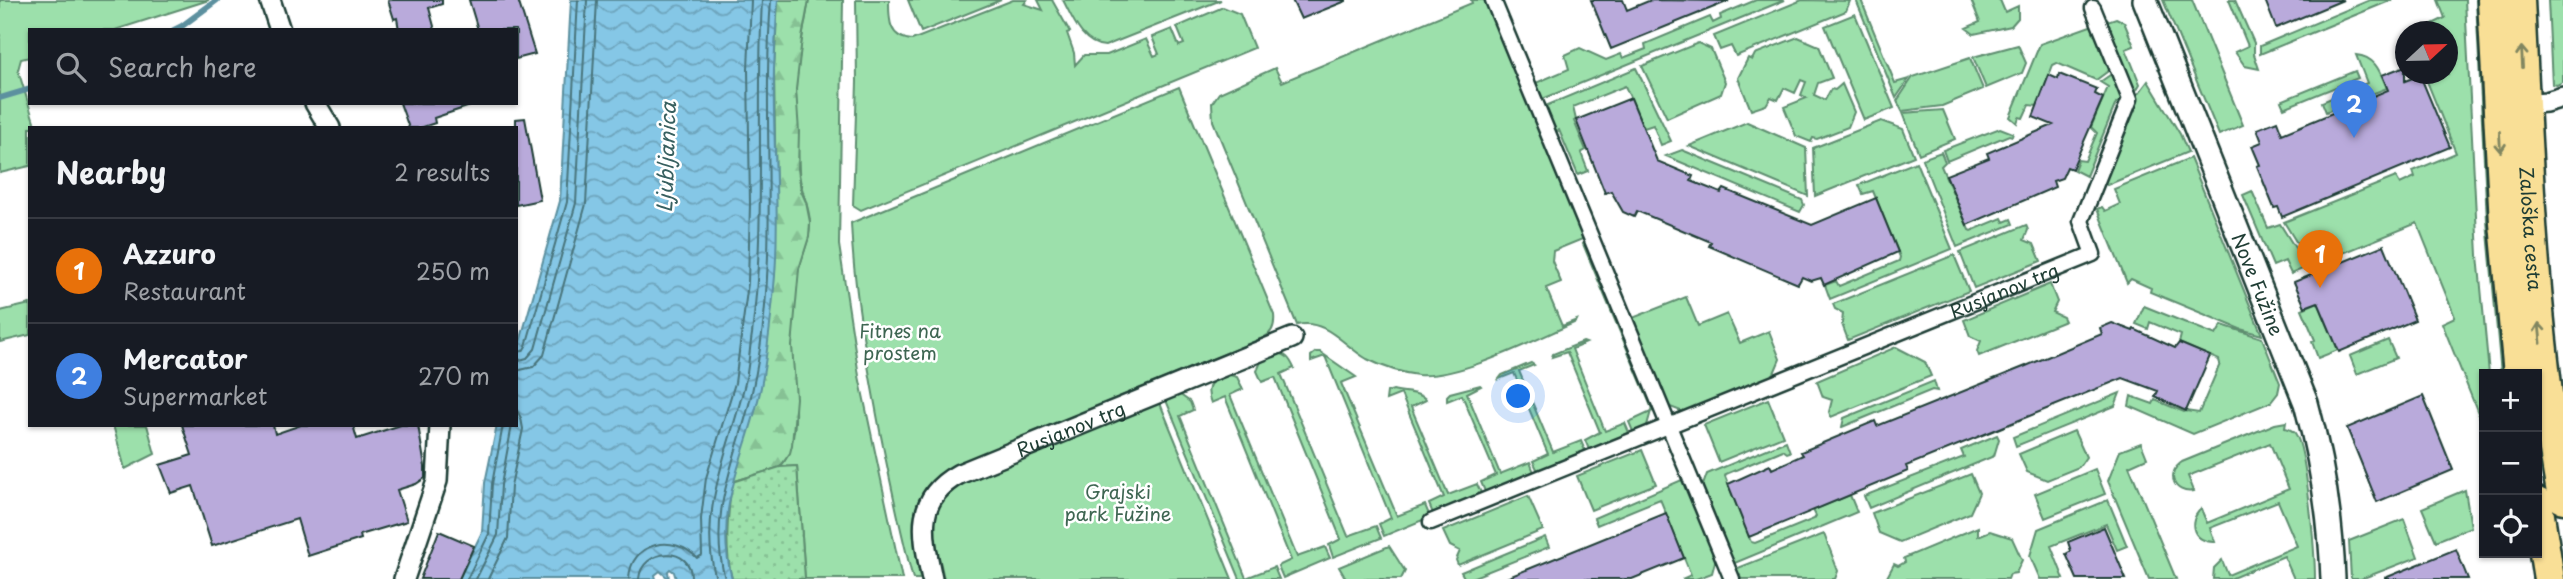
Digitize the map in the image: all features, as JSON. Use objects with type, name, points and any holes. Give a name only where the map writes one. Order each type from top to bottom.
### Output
[{"type":"main road","name":"Zaloška cesta","points":[[2493,0],[2505,223],[2519,369]]},
{"type":"main road","name":"Zaloška cesta","points":[[2519,0],[2539,324],[2563,498]]},
{"type":"main road","points":[[2542,535],[2549,579]]},
{"type":"street","points":[[270,0],[279,28]]},
{"type":"street","points":[[1493,0],[1730,574]]},
{"type":"street","name":"Nove Fužine","points":[[2145,0],[2306,403],[2322,469],[2330,527],[2333,579]]},
{"type":"street","name":"Rusjanov trg","points":[[1432,522],[2093,254],[2081,220],[2130,99],[2094,8]]},
{"type":"street","points":[[2524,104],[2563,97]]},
{"type":"street","points":[[316,105],[329,126]]},
{"type":"street","name":"Rusjanov trg","points":[[932,579],[926,549],[925,513],[933,495],[945,482],[1292,338]]},
{"type":"street","points":[[404,579],[437,481],[440,427]]},
{"type":"green space","points":[[0,0],[209,0],[121,28],[28,28],[28,57],[21,59],[18,70],[35,126],[28,126],[28,166],[0,173]]},
{"type":"green space","points":[[778,0],[809,0],[796,89],[798,169],[810,222],[809,237],[799,269],[792,346],[796,398],[792,445],[780,467],[732,482],[760,389],[774,285],[774,69]]},
{"type":"green space","points":[[809,0],[843,0],[839,245],[859,376],[902,579],[805,579],[797,466],[781,467],[789,453],[795,423],[792,343],[795,296],[799,268],[810,228],[799,177],[796,90]]},
{"type":"green space","points":[[856,0],[889,0],[890,20],[894,31],[898,36],[912,40],[1013,0],[1027,0],[1024,4],[1043,10],[1038,0],[1052,0],[1070,32],[1067,33],[1075,65],[1084,55],[1107,55],[1146,39],[1154,56],[1159,54],[1152,37],[1172,29],[1179,46],[1184,44],[1177,27],[1223,7],[1240,14],[1254,48],[861,210],[853,205],[857,82]]},
{"type":"green space","points":[[908,0],[1001,0],[921,32]]},
{"type":"green space","points":[[1063,0],[1221,0],[1105,46],[1090,41],[1084,35]]},
{"type":"green space","points":[[1471,0],[1487,0],[1585,238],[1553,251],[1552,261],[1561,282],[1546,288],[1562,326],[1577,320],[1476,364],[1435,375],[1418,375],[1367,359],[1326,329],[1307,324],[1297,325],[1213,121],[1212,103],[1219,93],[1275,68],[1282,82],[1472,3]]},
{"type":"green space","points":[[1499,0],[1536,83],[1569,69],[1565,55],[1580,48],[1606,60],[1621,54],[1623,58],[1646,49],[1645,44],[1710,17],[1713,23],[1721,19],[1720,15],[1756,0],[1785,0],[1540,100]]},
{"type":"green space","points":[[1802,0],[1850,1],[1846,11],[1736,56],[1731,46],[1720,50],[1714,36]]},
{"type":"green space","points":[[1856,0],[1861,0],[1895,83],[1909,79],[1896,98]]},
{"type":"green space","points":[[1971,0],[2000,0],[2005,12],[2018,6],[2018,18],[2011,26],[1974,34],[1966,28],[1980,22]]},
{"type":"green space","points":[[2163,0],[2192,0],[2243,125],[2219,135]]},
{"type":"green space","points":[[2229,0],[2235,0],[2254,43],[2259,69],[2245,66],[2235,52],[2248,46]]},
{"type":"green space","points":[[2370,0],[2392,0],[2260,54],[2260,46]]},
{"type":"green space","points":[[2438,0],[2465,0],[2478,255],[2489,369],[2479,369],[2479,416],[2442,323],[2455,317],[2417,223],[2311,266],[2284,222],[2396,177],[2400,184],[2415,177],[2413,171],[2456,153],[2428,84],[2458,84],[2458,21],[2439,21],[2445,18]]},
{"type":"green space","points":[[2476,0],[2483,0],[2507,369],[2501,369],[2487,221]]},
{"type":"green space","points":[[2548,0],[2563,0],[2563,82],[2557,85],[2552,84]]},
{"type":"green space","points":[[1855,14],[1894,108],[1864,120],[1825,26]]},
{"type":"green space","points":[[2116,18],[2124,22],[2134,46],[2126,49],[2140,84],[2134,94],[2104,22]]},
{"type":"green space","points":[[2093,25],[2111,69],[2096,80],[2057,63],[2053,65],[2037,106],[2029,105],[2023,118],[2019,117],[2017,123],[2010,117],[2040,44]]},
{"type":"green space","points":[[1798,37],[1819,46],[1832,78],[1818,83],[1814,95],[1825,100],[1831,89],[1835,90],[1842,84],[1854,112],[1848,127],[1817,139],[1813,138],[1811,142],[1796,136],[1784,107],[1807,98],[1801,95],[1806,82],[1801,80],[1795,93],[1784,88],[1778,100],[1771,97],[1766,105],[1751,110],[1738,78],[1748,58],[1752,60],[1755,54]]},
{"type":"green space","points":[[1698,43],[1711,49],[1725,82],[1721,94],[1667,118],[1642,66]]},
{"type":"green space","points":[[2018,45],[2026,63],[2022,73],[1986,88],[1973,57]]},
{"type":"green space","points":[[2356,55],[2373,62],[2387,88],[2326,112],[2322,102],[2367,83]]},
{"type":"green space","points":[[1970,58],[1983,89],[1942,106],[1902,111],[1897,101],[1913,77]]},
{"type":"green space","points":[[1636,68],[1671,141],[1661,145],[1653,125],[1644,128],[1625,86],[1573,107],[1574,121],[1586,150],[1581,153],[1588,171],[1578,175],[1559,130],[1553,132],[1543,107]]},
{"type":"green space","points":[[2355,71],[2358,78],[2284,108],[2281,101]]},
{"type":"green space","points":[[2113,73],[2122,95],[2120,104],[2116,103],[2086,176],[2074,170],[2078,160],[2085,161],[2097,133],[2091,127],[2108,87],[2100,82]]},
{"type":"green space","points":[[2148,81],[2188,152],[2107,185],[2104,182],[2136,97]]},
{"type":"green space","name":"Fitnes na prostem","points":[[1179,87],[1274,315],[1272,329],[1263,338],[952,466],[926,489],[919,502],[914,530],[920,579],[913,579],[891,487],[870,379],[858,301],[851,223]]},
{"type":"green space","points":[[1943,110],[1955,139],[1919,154],[1903,113]]},
{"type":"green space","points":[[1881,121],[1903,129],[1914,156],[1815,196],[1813,148]]},
{"type":"green space","points":[[1747,122],[1806,148],[1808,196],[1689,146]]},
{"type":"green space","points":[[2000,128],[2013,133],[2012,136],[1947,161],[1943,150]]},
{"type":"green space","points":[[1682,150],[1802,200],[1804,205],[1800,212],[1666,156]]},
{"type":"green space","points":[[1941,152],[1945,162],[1941,166],[1969,230],[2002,218],[2004,222],[2011,219],[2013,224],[1957,247],[1922,159]]},
{"type":"green space","points":[[2190,158],[2262,335],[2240,329],[2150,292],[2151,288],[2131,279],[2127,283],[2097,209],[2102,207],[2105,211],[2120,204],[2114,189]]},
{"type":"green space","points":[[1916,162],[1952,249],[1830,299],[1825,285],[1836,281],[1839,286],[1899,261],[1900,257],[1873,191],[1863,194],[1859,185]]},
{"type":"green space","points":[[2252,191],[2268,228],[2280,224],[2307,267],[2291,274],[2285,261],[2273,266],[2243,195]]},
{"type":"green space","points":[[2026,225],[2028,230],[2024,240],[2034,244],[2041,261],[1974,288],[1960,252]]},
{"type":"green space","points":[[1587,242],[1653,404],[1652,408],[1583,244]]},
{"type":"green space","points":[[1954,255],[1969,291],[1848,340],[1842,324],[1843,313],[1835,309],[1833,304]]},
{"type":"green space","points":[[2050,284],[2057,302],[2052,312],[2063,317],[2065,321],[1979,356],[1977,351],[1981,341],[1970,336],[1964,320]]},
{"type":"green space","points":[[1686,297],[1698,326],[1727,314],[1740,343],[1769,331],[1780,359],[1772,378],[1686,413],[1665,405],[1630,319]]},
{"type":"green space","points":[[2318,302],[2338,350],[2318,358],[2312,342],[2315,340],[2302,309]]},
{"type":"green space","points":[[28,304],[28,335],[0,342],[0,311]]},
{"type":"green space","points":[[2144,306],[2216,335],[2222,325],[2262,338],[2280,383],[2278,393],[2271,402],[2193,434],[2129,406],[2131,396],[2153,404],[2155,400],[2184,412],[2199,413],[2220,364],[2219,360],[2179,343],[2181,335],[2150,322],[2148,329],[2136,324]]},
{"type":"green space","points":[[2388,340],[2396,358],[2357,374],[2350,356]]},
{"type":"green space","points":[[1586,343],[1572,349],[1605,431],[1625,423],[1630,435],[1590,452],[1585,440],[1600,432],[1567,352],[1552,357],[1553,354]]},
{"type":"green space","points":[[1896,347],[1925,362],[1931,376],[1831,417],[1829,412],[1832,400],[1823,397],[1817,381]]},
{"type":"green space","points":[[1320,352],[1356,377],[1341,383],[1397,516],[1425,505],[1430,517],[1384,536],[1379,524],[1391,518],[1325,356],[1311,361],[1311,356]]},
{"type":"green space","points":[[1275,353],[1287,357],[1294,368],[1281,374],[1348,536],[1376,526],[1381,538],[1333,557],[1329,545],[1341,539],[1275,377],[1262,382],[1257,371],[1262,359]]},
{"type":"green space","points":[[1531,363],[1534,365],[1519,371],[1553,452],[1581,441],[1586,453],[1539,473],[1533,461],[1548,454],[1514,373],[1499,379],[1502,375]]},
{"type":"green space","points":[[1226,374],[1237,377],[1243,389],[1230,395],[1297,557],[1325,547],[1330,558],[1283,578],[1278,566],[1291,560],[1225,397],[1211,403],[1209,397],[1210,384]]},
{"type":"green space","points":[[1934,381],[1937,391],[1932,390],[1842,427],[1844,418]]},
{"type":"green space","points":[[1480,385],[1467,393],[1500,474],[1530,462],[1535,475],[1486,494],[1481,482],[1496,475],[1462,395],[1447,401],[1450,393]]},
{"type":"green space","points":[[1393,390],[1416,394],[1426,400],[1411,407],[1448,495],[1477,484],[1482,495],[1434,516],[1429,504],[1444,497],[1401,394],[1386,400],[1387,392]]},
{"type":"green space","points":[[2120,393],[2115,406],[2016,446],[2013,437]]},
{"type":"green space","points":[[1179,394],[1190,402],[1193,410],[1180,416],[1246,578],[1274,567],[1279,579],[1240,579],[1165,398]]},
{"type":"green space","points":[[1768,399],[1783,436],[1719,462],[1704,425]]},
{"type":"green space","name":"Grajski park Fužine","points":[[1159,401],[1232,579],[944,579],[935,539],[935,516],[948,494],[961,483]]},
{"type":"green space","points":[[1651,412],[1646,429],[1634,434],[1629,422]]},
{"type":"green space","points":[[2286,422],[2285,428],[2295,433],[2299,443],[2307,480],[2315,579],[2294,579],[2284,556],[2230,579],[2213,579],[2214,568],[2222,560],[2228,575],[2297,546],[2278,501],[2210,528],[2215,542],[2197,536],[2193,526],[2196,514],[2201,509],[2207,523],[2289,489],[2270,443],[2188,476],[2194,491],[2181,490],[2174,482],[2174,472],[2182,462]]},
{"type":"green space","points":[[114,427],[148,427],[155,454],[125,469]]},
{"type":"green space","points":[[2074,431],[2086,457],[2079,467],[2047,480],[2027,472],[2019,454]]},
{"type":"green space","points":[[1997,435],[1999,439],[1994,456],[1869,508],[1864,496],[1964,457],[1961,450]]},
{"type":"green space","points":[[1786,441],[1790,452],[1783,450],[1725,476],[1751,542],[1755,543],[1814,519],[1816,516],[1813,510],[1850,495],[1857,512],[1730,565],[1701,491],[1707,474]]},
{"type":"green space","points":[[2141,443],[2147,458],[2129,466],[2176,579],[2149,579],[2108,481],[2120,451]]},
{"type":"green space","points":[[1642,450],[1656,484],[1591,510],[1577,476]]},
{"type":"green space","points":[[797,466],[805,579],[732,579],[727,543],[732,482],[780,467]]},
{"type":"green space","points":[[2095,469],[2105,494],[2045,518],[2035,494]]},
{"type":"green space","points":[[1971,474],[1979,493],[1970,513],[1900,542],[1879,533],[1872,513]]},
{"type":"green space","points":[[1684,479],[1716,558],[1712,573],[1696,579],[1682,579],[1691,575],[1660,499],[1597,525],[1594,518]]},
{"type":"green space","points":[[2465,490],[2471,527],[2436,541],[2422,508]]},
{"type":"green space","points":[[1528,496],[1543,530],[1458,565],[1456,560],[1460,551],[1450,546],[1443,531]]},
{"type":"green space","points":[[2108,500],[2127,546],[2117,550],[2106,524],[2051,546],[2064,579],[2040,579],[2030,556],[2038,529]]},
{"type":"green space","points":[[2404,519],[2418,557],[2361,579],[2351,579],[2349,541]]},
{"type":"green space","points":[[1978,527],[1978,536],[1990,531],[2012,538],[2022,560],[2016,573],[2010,574],[2008,579],[1886,579],[1894,564],[1898,566],[1905,562],[1904,558]]},
{"type":"green space","points":[[1824,534],[1838,571],[1835,579],[1737,579],[1733,570]]},
{"type":"green space","points":[[1545,537],[1549,547],[1469,579],[1465,579],[1461,572]]},
{"type":"green space","points":[[1389,546],[1405,571],[1401,579],[1346,579],[1339,567]]},
{"type":"water","name":"Ljubljanica","points":[[571,0],[778,0],[774,69],[777,233],[774,287],[761,387],[729,504],[727,553],[732,579],[676,579],[670,569],[669,579],[660,571],[655,575],[656,579],[459,579],[482,532],[485,483],[497,427],[518,427],[518,349],[560,201]]},
{"type":"building","points":[[388,0],[442,0],[442,4],[429,8],[434,28],[399,28],[397,18],[394,19]]},
{"type":"building","points":[[469,0],[518,0],[535,54],[518,58],[518,28],[477,28]]},
{"type":"building","points":[[1292,0],[1346,0],[1346,1],[1301,19]]},
{"type":"building","points":[[1591,0],[1623,0],[1627,10],[1651,0],[1729,1],[1611,49]]},
{"type":"building","points":[[2265,0],[2343,0],[2276,28]]},
{"type":"building","points":[[2395,70],[2395,84],[2424,84],[2450,147],[2282,217],[2278,207],[2274,208],[2257,166],[2260,165],[2252,146],[2262,142],[2257,129],[2277,121],[2282,134],[2388,90],[2382,75]]},
{"type":"building","points":[[2059,74],[2097,89],[2095,94],[2103,98],[2072,169],[2067,167],[2062,178],[2053,181],[2055,187],[1967,225],[1946,175],[1989,158],[1987,153],[2053,125],[2033,117],[2049,75],[2058,79]]},
{"type":"building","points":[[1631,98],[1657,161],[1693,176],[1691,181],[1721,193],[1724,189],[1812,225],[1876,198],[1898,252],[1824,285],[1821,278],[1811,281],[1802,277],[1798,284],[1709,246],[1711,242],[1637,211],[1634,217],[1623,212],[1611,191],[1605,193],[1576,120]]},
{"type":"building","points":[[401,105],[470,106],[434,118],[435,123],[426,126],[408,126]]},
{"type":"building","points":[[525,118],[540,200],[518,205],[518,126],[516,119]]},
{"type":"building","points":[[2384,245],[2415,320],[2339,352],[2318,302],[2305,307],[2294,282]]},
{"type":"building","points":[[2112,323],[2133,331],[2134,329],[2175,348],[2179,343],[2210,356],[2186,411],[2155,397],[2158,391],[2123,378],[1906,466],[1908,471],[1749,537],[1728,484],[1770,465],[1772,469],[1803,455],[1801,452],[1875,421],[1877,426],[2026,366],[2102,334],[2100,328]]},
{"type":"building","points":[[2423,396],[2453,470],[2377,502],[2347,428]]},
{"type":"building","points":[[183,427],[273,427],[275,434],[295,427],[354,427],[357,439],[395,427],[418,427],[425,478],[397,490],[407,521],[360,535],[361,539],[308,556],[297,519],[212,546],[193,486],[171,493],[160,465],[192,455]]},
{"type":"building","points":[[1666,513],[1684,558],[1632,579],[1504,579]]},
{"type":"building","points":[[2104,527],[2126,579],[2077,579],[2066,554],[2071,551],[2068,542]]},
{"type":"building","points":[[439,531],[474,546],[459,579],[420,579]]},
{"type":"building","points":[[2456,549],[2468,579],[2385,579],[2385,578]]},
{"type":"waterway","points":[[178,28],[217,0]]},
{"type":"waterway","points":[[0,98],[28,90]]},
{"type":"place","name":"Mercator","points":[[2354,138]]},
{"type":"place","name":"Azzuro","points":[[2320,288]]}]
